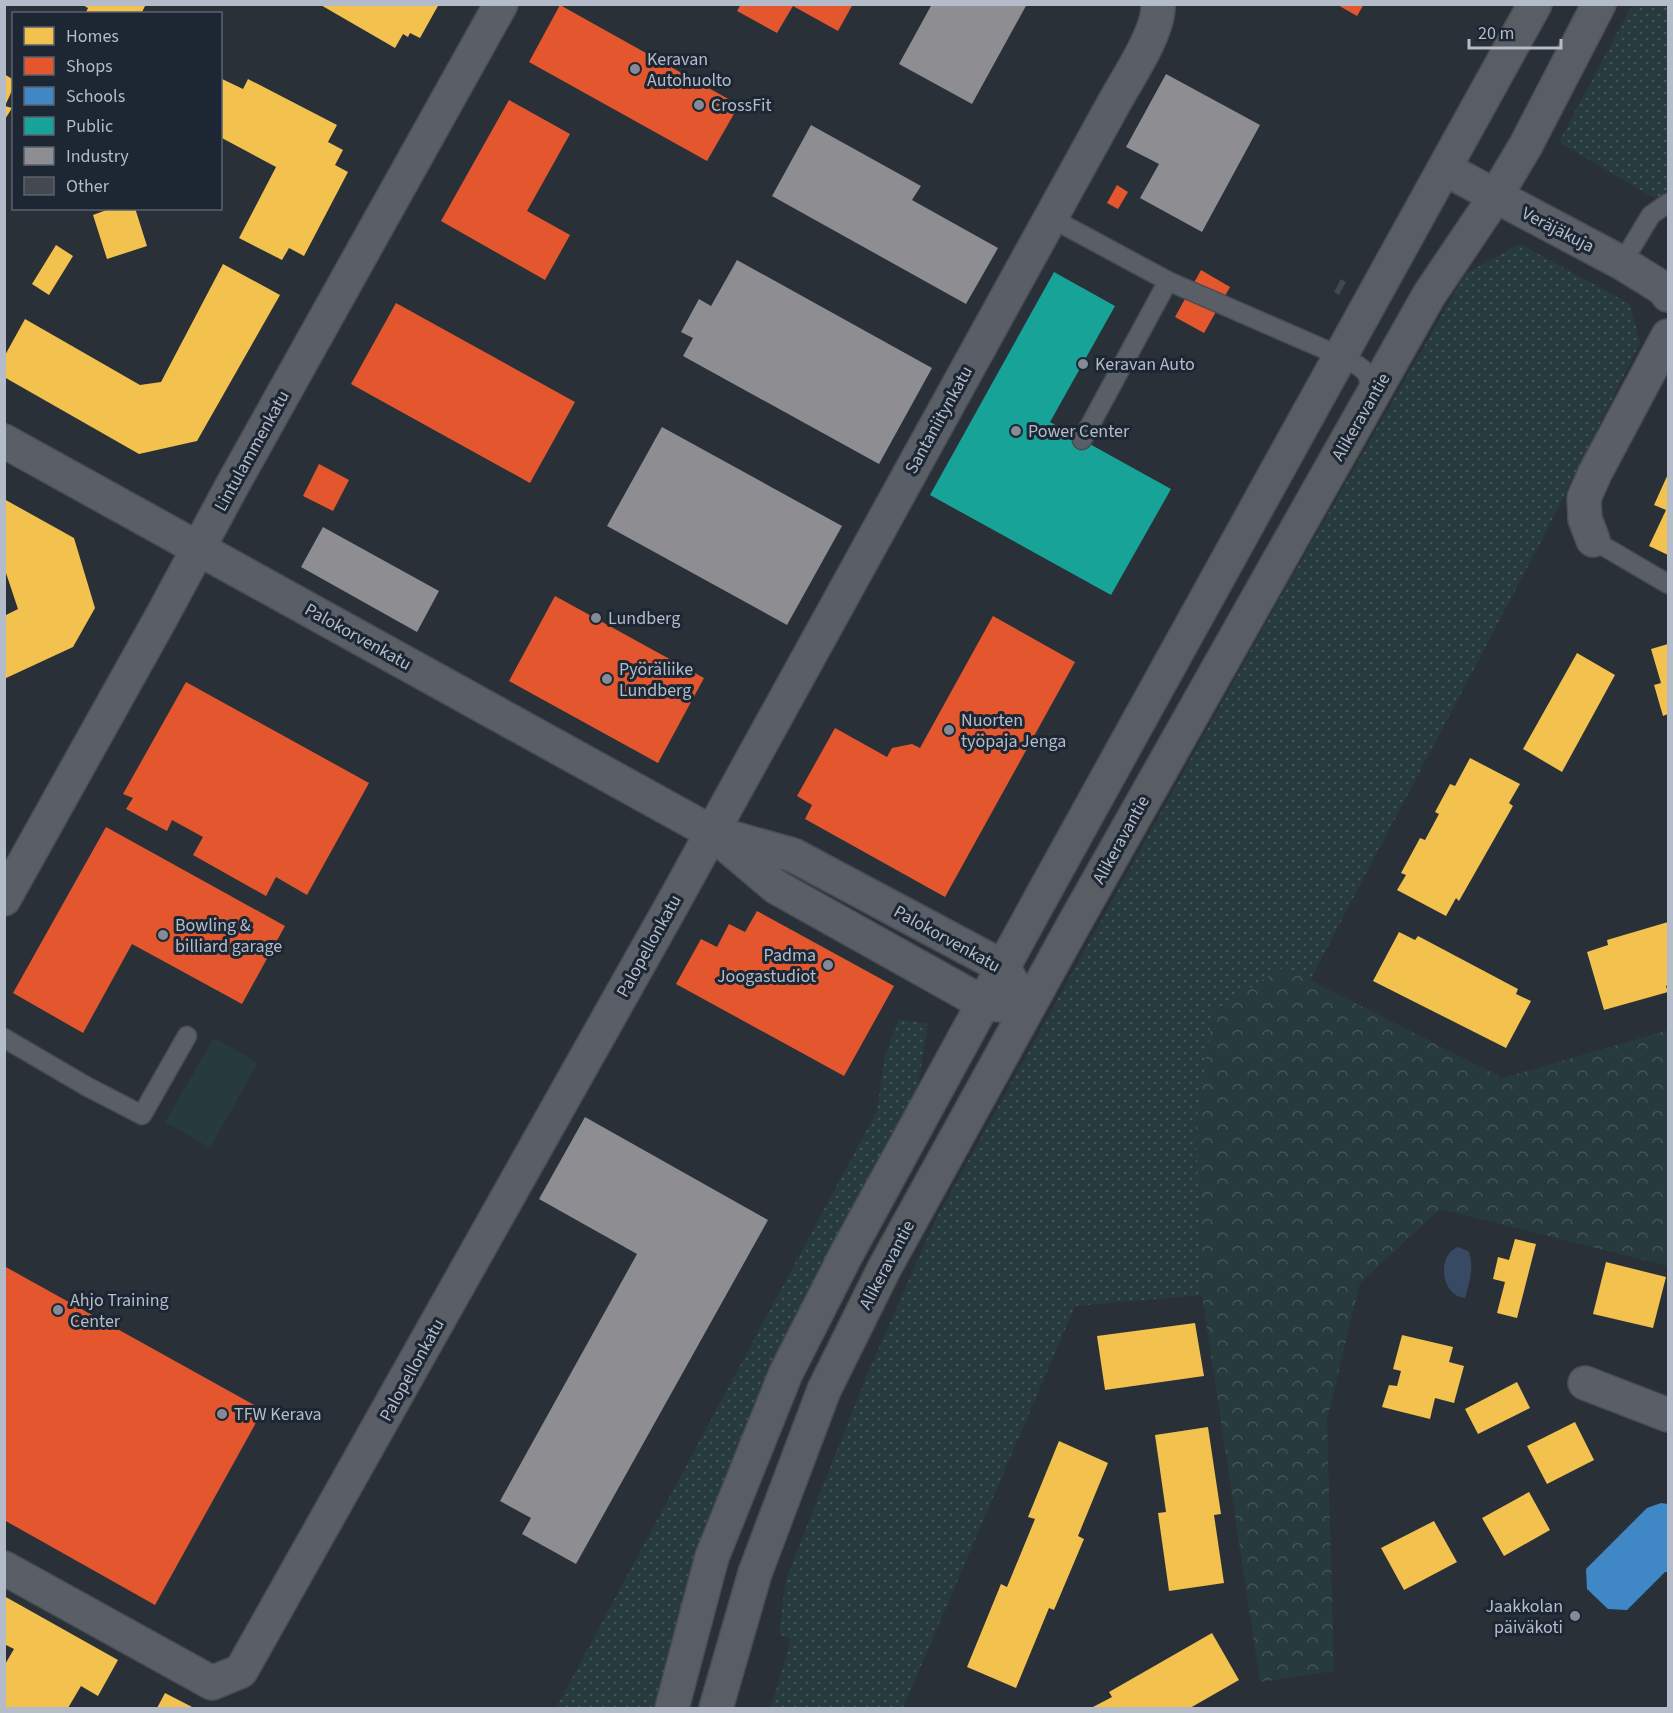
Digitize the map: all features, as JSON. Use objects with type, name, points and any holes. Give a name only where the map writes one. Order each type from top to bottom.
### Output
[{"type":"main road","points":[[672,1708],[712,1557],[786,1373],[847,1253],[983,1003],[1445,169],[1529,8]]},
{"type":"main road","name":"Alikeravantie","points":[[716,1708],[754,1573],[824,1390],[884,1269],[1027,1008],[1429,295],[1495,197],[1526,145],[1590,12]]},
{"type":"street","name":"Lintulammenkatu","points":[[4,899],[501,4]]},
{"type":"street","name":"Santaniitynkatu","points":[[711,832],[1152,34],[1158,4]]},
{"type":"street","name":"Veräjäkuja","points":[[1445,169],[1622,263],[1664,289],[1668,295]]},
{"type":"street","points":[[1593,540],[1586,519],[1584,498],[1595,472],[1668,336]]},
{"type":"street","name":"Palokorvenkatu","points":[[4,441],[711,832],[776,887],[983,1003],[1027,1008]]},
{"type":"street","name":"Palokorvenkatu","points":[[711,832],[793,855],[1003,967],[1027,1008]]},
{"type":"street","name":"Palopellonkatu","points":[[4,1568],[212,1683],[241,1671],[711,832]]},
{"type":"street","points":[[1585,1383],[1668,1415]]},
{"type":"lane","points":[[1622,263],[1651,214],[1668,203]]},
{"type":"lane","points":[[1051,218],[1168,281],[1340,356],[1364,369],[1370,381],[1369,404]]},
{"type":"lane","points":[[1082,440],[1168,281]]},
{"type":"lane","points":[[1593,540],[1668,584]]},
{"type":"lane","points":[[4,1038],[142,1115],[187,1036]]},
{"type":"green space","points":[[1632,5],[1668,5],[1668,206],[1559,142]]},
{"type":"green space","points":[[1520,244],[1630,304],[1640,343],[1547,530],[1310,980],[1284,967],[1196,1125],[1202,1295],[1075,1306],[903,1708],[771,1708],[791,1639],[779,1634],[786,1579],[867,1375],[935,1221],[1276,605],[1466,273]]},
{"type":"green space","points":[[1284,967],[1503,1078],[1668,1030],[1668,1266],[1440,1209],[1360,1283],[1327,1419],[1334,1671],[1260,1682],[1202,1295],[1196,1125],[1213,1011]]},
{"type":"green space","points":[[899,1019],[928,1024],[917,1090],[701,1548],[655,1708],[556,1708],[877,1111],[885,1056]]},
{"type":"green space","points":[[214,1038],[258,1063],[210,1148],[165,1122]]},
{"type":"water","points":[[1458,1247],[1468,1251],[1471,1262],[1471,1274],[1465,1298],[1452,1292],[1444,1274],[1445,1260],[1452,1250]]},
{"type":"building: Homes","points":[[81,4],[146,4],[142,12],[86,12],[88,8]]},
{"type":"building: Homes","points":[[319,4],[439,4],[420,38],[410,33],[408,37],[403,34],[395,48]]},
{"type":"building: Homes","points":[[4,74],[12,79],[12,90],[5,106],[12,108],[4,121]]},
{"type":"building: Homes","points":[[222,79],[243,89],[248,79],[337,125],[328,142],[343,150],[335,165],[348,172],[304,256],[289,248],[282,260],[239,238],[276,167],[222,138]]},
{"type":"building: Homes","points":[[107,210],[136,210],[147,246],[107,259],[93,215]]},
{"type":"building: Homes","points":[[56,245],[73,256],[49,295],[32,284]]},
{"type":"building: Homes","points":[[223,264],[280,295],[197,441],[139,454],[4,377],[4,357],[25,319],[140,385],[161,382]]},
{"type":"building: Homes","points":[[1668,474],[1668,555],[1649,546],[1666,510],[1654,505]]},
{"type":"building: Homes","points":[[4,499],[74,538],[95,608],[73,647],[4,679],[4,616],[18,609],[4,567]]},
{"type":"building: Homes","points":[[1668,644],[1668,714],[1663,716],[1654,685],[1661,683],[1651,649]]},
{"type":"building: Homes","points":[[1577,653],[1615,675],[1562,772],[1523,749]]},
{"type":"building: Homes","points":[[1470,758],[1520,784],[1509,803],[1513,806],[1459,901],[1456,898],[1446,916],[1397,890],[1406,875],[1401,873],[1420,838],[1425,840],[1439,814],[1435,812],[1450,784],[1455,786]]},
{"type":"building: Homes","points":[[1668,922],[1668,985],[1666,986],[1668,992],[1604,1010],[1587,952],[1608,945],[1607,940]]},
{"type":"building: Homes","points":[[1399,932],[1415,940],[1418,936],[1518,989],[1516,994],[1531,1001],[1506,1048],[1373,981]]},
{"type":"building: Homes","points":[[1515,1239],[1536,1244],[1517,1318],[1497,1313],[1505,1282],[1493,1279],[1498,1257],[1509,1260]]},
{"type":"building: Homes","points":[[1606,1262],[1666,1277],[1653,1328],[1593,1314]]},
{"type":"building: Homes","points":[[1195,1323],[1204,1376],[1105,1390],[1097,1336]]},
{"type":"building: Homes","points":[[1402,1335],[1453,1347],[1449,1362],[1464,1366],[1454,1403],[1435,1398],[1430,1419],[1382,1407],[1389,1385],[1397,1386],[1401,1371],[1393,1369]]},
{"type":"building: Homes","points":[[1517,1382],[1530,1408],[1478,1434],[1465,1409]]},
{"type":"building: Homes","points":[[1575,1422],[1594,1460],[1547,1484],[1527,1446]]},
{"type":"building: Homes","points":[[1208,1427],[1221,1514],[1214,1515],[1224,1583],[1169,1591],[1158,1513],[1166,1512],[1155,1435]]},
{"type":"building: Homes","points":[[1059,1441],[1108,1463],[1078,1536],[1084,1539],[1054,1610],[1049,1608],[1016,1688],[967,1667],[1001,1584],[1007,1587],[1035,1519],[1028,1517]]},
{"type":"building: Homes","points":[[1529,1492],[1550,1530],[1504,1556],[1482,1518]]},
{"type":"building: Homes","points":[[1434,1521],[1457,1562],[1404,1590],[1381,1548]]},
{"type":"building: Homes","points":[[4,1596],[118,1660],[98,1696],[81,1686],[68,1708],[4,1708],[4,1666],[14,1649],[4,1644]]},
{"type":"building: Homes","points":[[1212,1633],[1239,1680],[1190,1708],[1091,1708],[1112,1697],[1109,1692]]},
{"type":"building: Homes","points":[[165,1693],[194,1708],[157,1708]]},
{"type":"building: Shops","points":[[741,4],[853,4],[838,31],[793,6],[777,33],[737,11]]},
{"type":"building: Shops","points":[[1336,4],[1364,4],[1357,16]]},
{"type":"building: Shops","points":[[560,5],[739,105],[707,161],[529,62]]},
{"type":"building: Shops","points":[[509,100],[570,134],[527,211],[570,235],[545,280],[441,221]]},
{"type":"building: Shops","points":[[1117,185],[1128,192],[1118,209],[1107,203]]},
{"type":"building: Shops","points":[[1201,270],[1230,287],[1204,333],[1175,317]]},
{"type":"building: Shops","points":[[396,303],[575,402],[530,483],[351,384]]},
{"type":"building: Shops","points":[[319,464],[349,480],[333,511],[303,496]]},
{"type":"building: Shops","name":"Pyöräliike Lundberg","points":[[555,596],[704,678],[658,763],[509,681]]},
{"type":"building: Shops","points":[[993,616],[1075,662],[945,897],[805,819],[812,805],[797,796],[835,728],[887,757],[892,748],[912,744],[920,748]]},
{"type":"building: Shops","points":[[186,682],[369,783],[307,895],[276,877],[266,896],[193,855],[203,837],[172,820],[167,831],[126,809],[133,798],[123,794]]},
{"type":"building: Shops","name":"Bowling & billiard garage","points":[[106,827],[285,926],[242,1004],[132,944],[83,1033],[13,993]]},
{"type":"building: Shops","points":[[757,911],[894,986],[844,1076],[676,984],[701,939],[717,947],[729,924],[745,932]]},
{"type":"building: Shops","points":[[4,1266],[263,1410],[155,1605],[4,1520]]},
{"type":"building: Schools","points":[[1661,1503],[1668,1504],[1668,1572],[1665,1572],[1627,1610],[1608,1609],[1587,1589],[1586,1569],[1647,1508]]},
{"type":"building: Public","name":"Power Center","points":[[1054,272],[1115,306],[1050,422],[1171,489],[1111,595],[930,495]]},
{"type":"building: Industry","points":[[932,4],[1027,4],[972,104],[899,64]]},
{"type":"building: Industry","points":[[1166,74],[1260,125],[1202,232],[1140,198],[1159,164],[1126,147]]},
{"type":"building: Industry","points":[[811,125],[921,186],[912,200],[998,248],[966,304],[772,196]]},
{"type":"building: Industry","points":[[737,260],[932,368],[879,464],[683,356],[693,338],[681,332],[699,299],[711,306]]},
{"type":"building: Industry","points":[[662,427],[842,526],[787,625],[607,526]]},
{"type":"building: Industry","points":[[323,527],[439,591],[417,632],[301,567]]},
{"type":"building: Industry","points":[[585,1117],[768,1220],[576,1564],[522,1534],[531,1518],[500,1501],[637,1254],[539,1199]]},
{"type":"building: Other","points":[[1341,279],[1346,282],[1339,295],[1334,292]]},
{"type":"place","name":"Keravan Autohuolto","points":[[635,69]]},
{"type":"place","name":"CrossFit","points":[[699,105]]},
{"type":"place","name":"Keravan Auto","points":[[1083,364]]},
{"type":"place","name":"Power Center","points":[[1016,431]]},
{"type":"place","name":"Lundberg","points":[[596,618]]},
{"type":"place","name":"Pyöräliike Lundberg","points":[[607,679]]},
{"type":"place","name":"Nuorten työpaja Jenga","points":[[949,730]]},
{"type":"place","name":"Bowling & billiard garage","points":[[163,935]]},
{"type":"place","name":"Padma Joogastudiot","points":[[828,965]]},
{"type":"place","name":"Ahjo Training Center","points":[[58,1310]]},
{"type":"place","name":"TFW Kerava","points":[[222,1414]]},
{"type":"place","name":"Jaakkolan päiväkoti","points":[[1575,1616]]}]
